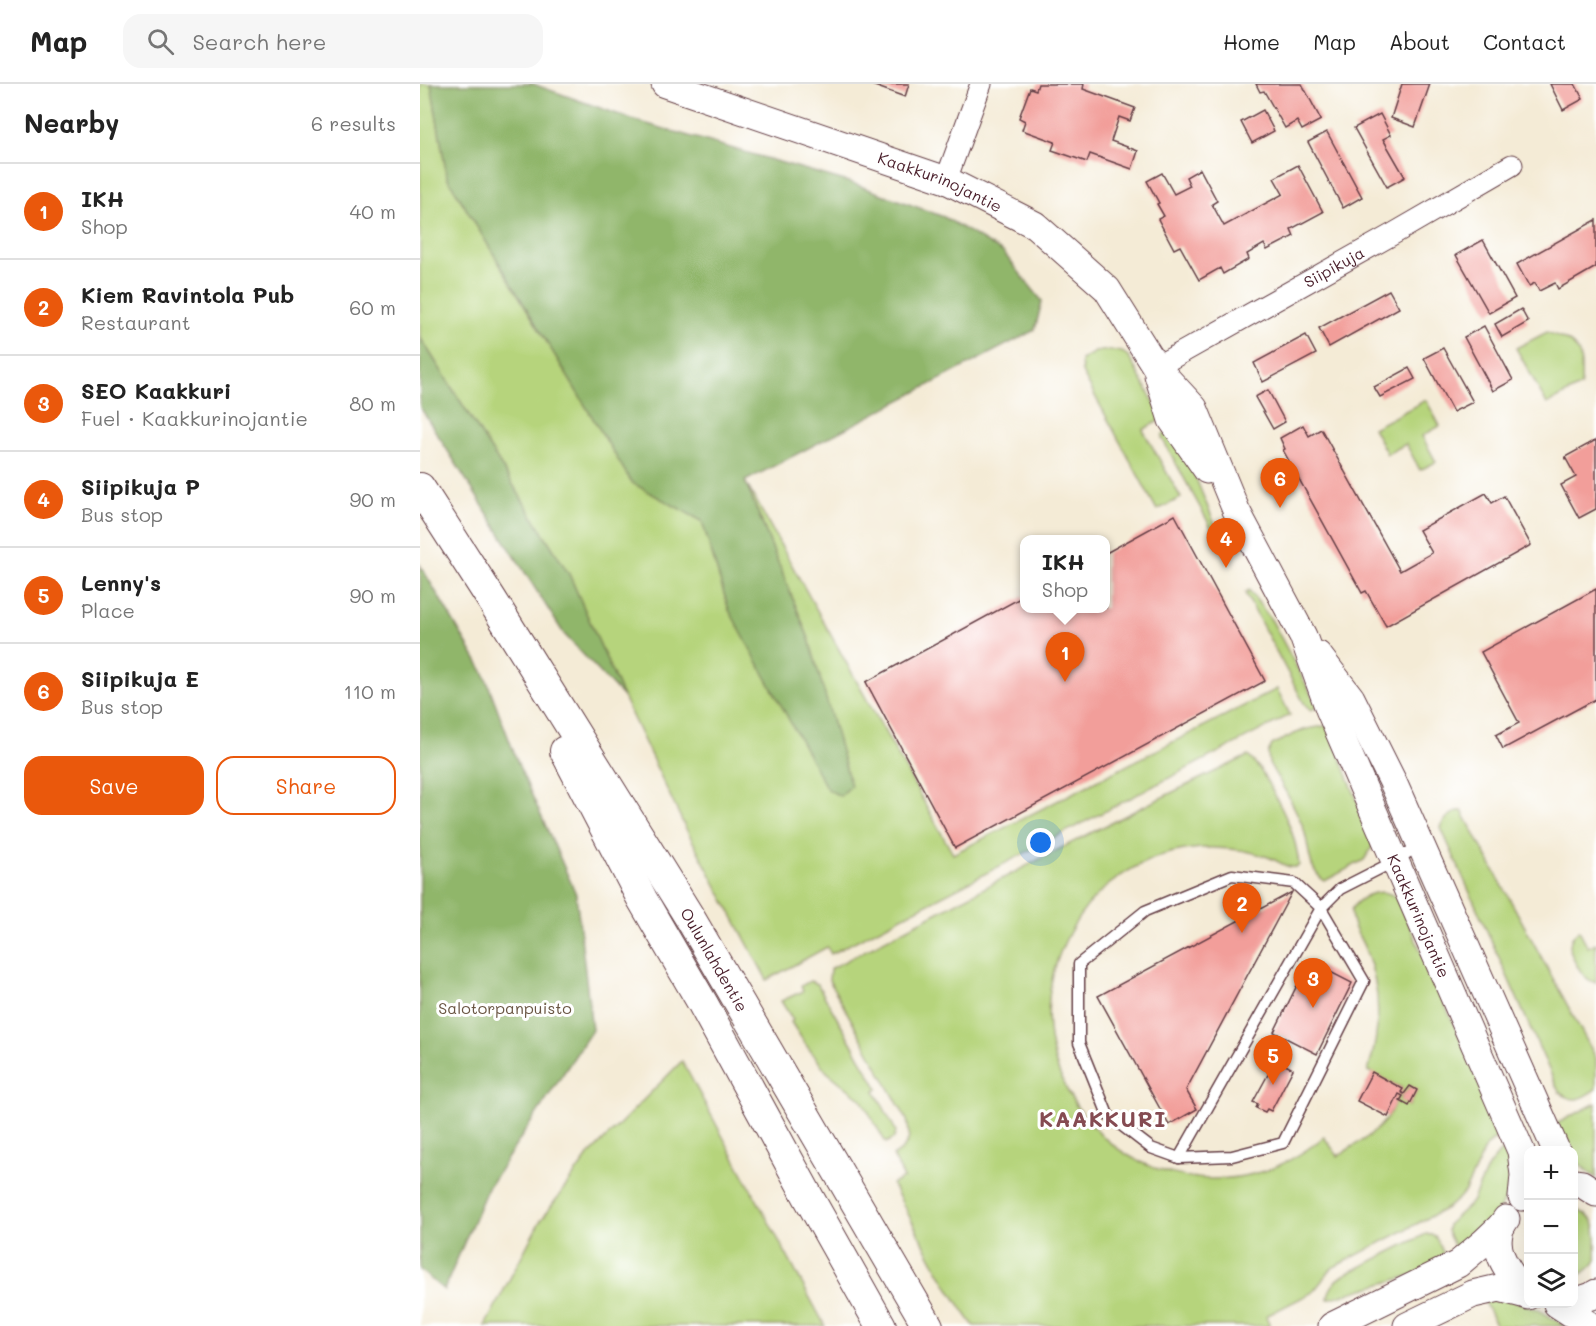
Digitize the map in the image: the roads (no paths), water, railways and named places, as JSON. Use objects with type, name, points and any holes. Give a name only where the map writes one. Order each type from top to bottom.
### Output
[{"type":"main road","name":"Oulunlahdentie","points":[[420,488],[690,918],[928,1326]]},
{"type":"main road","name":"Oulunlahdentie","points":[[492,600],[547,716],[642,899],[703,1004],[881,1326]]},
{"type":"main road","points":[[873,1229],[948,1326]]},
{"type":"street","name":"Kaakkurinojantie","points":[[665,84],[946,180],[1035,225],[1107,289],[1156,367],[1194,408],[1236,510],[1303,636],[1329,709],[1521,1151],[1524,1175]]},
{"type":"street","points":[[946,180],[981,84]]},
{"type":"street","name":"Siipikuja","points":[[1156,367],[1512,165]]},
{"type":"street","name":"Kaakkurinojantie","points":[[1303,636],[1351,698],[1392,780],[1554,1146]]},
{"type":"street","points":[[1332,1326],[1458,1264],[1502,1225],[1524,1196]]},
{"type":"street","points":[[1502,1225],[1497,1240],[1505,1267],[1524,1291]]},
{"type":"street","points":[[1407,1326],[1473,1294],[1499,1288],[1524,1294]]},
{"type":"street","points":[[1578,1301],[1596,1293]]},
{"type":"street","points":[[1563,1308],[1591,1326]]},
{"type":"lane","points":[[1179,1158],[1321,908],[1340,889],[1395,861],[1420,845]]},
{"type":"lane","points":[[1232,875],[1294,882],[1321,908],[1364,981],[1283,1143],[1232,1156],[1179,1158],[1151,1148],[1108,1115],[1078,1043],[1079,964],[1145,911],[1232,875]]},
{"type":"place","name":"Siipikuja E","points":[[1280,508]]},
{"type":"place","name":"Siipikuja P","points":[[1226,568]]},
{"type":"place","name":"IKH","points":[[1065,682]]},
{"type":"place","name":"Kiem Ravintola Pub","points":[[1242,933]]},
{"type":"place","name":"SEO Kaakkuri","points":[[1313,1008]]},
{"type":"place","name":"Lenny's","points":[[1273,1085]]},
{"type":"district","name":"KAAKKURI","points":[[1103,1119]]},
{"type":"park label","name":"Salotorpanpuisto","points":[[505,1008]]}]
